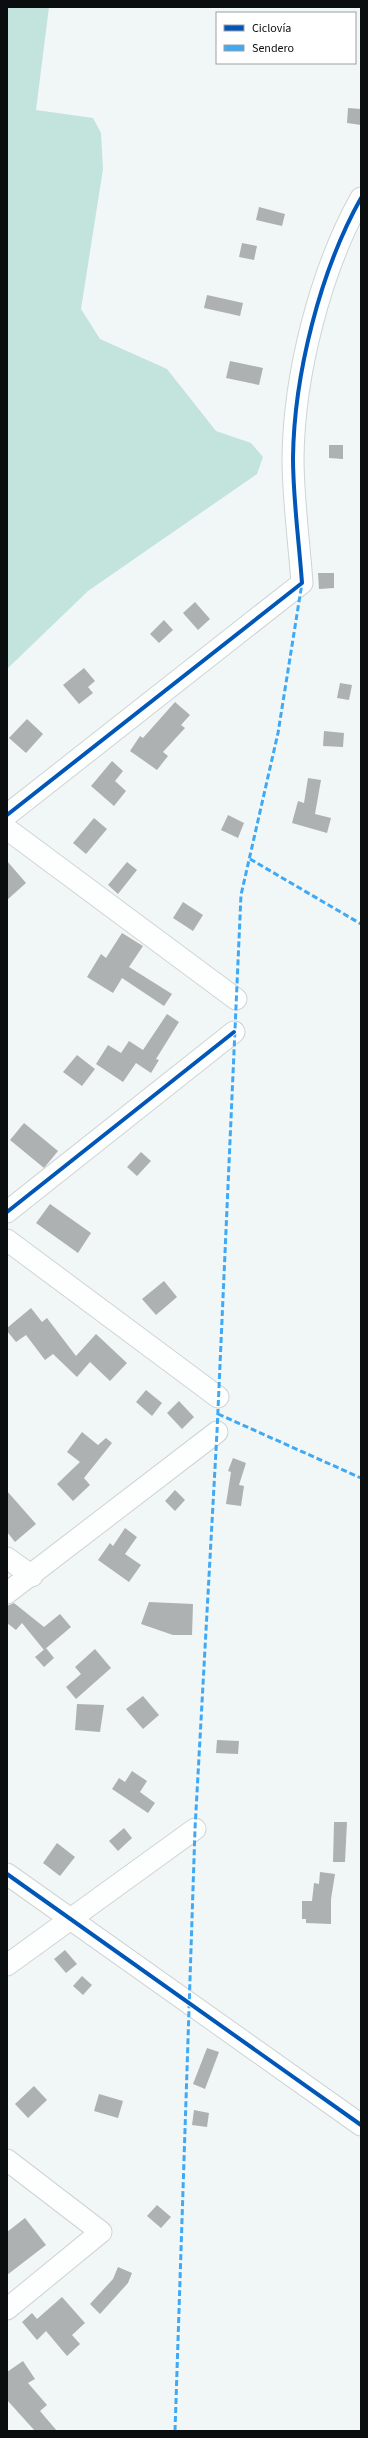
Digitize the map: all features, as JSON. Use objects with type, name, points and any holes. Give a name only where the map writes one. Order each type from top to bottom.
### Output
[{"type":"street","points":[[7,815],[302,582],[293,459],[296,398],[325,276],[361,198]]},
{"type":"street","points":[[7,828],[236,999]]},
{"type":"street","points":[[7,1212],[234,1032]]},
{"type":"street","points":[[7,1240],[218,1397]]},
{"type":"street","points":[[7,1593],[32,1576],[217,1432]]},
{"type":"street","points":[[7,1558],[32,1576]]},
{"type":"street","points":[[7,1965],[72,1920],[196,1828]]},
{"type":"street","points":[[7,1874],[361,2126]]},
{"type":"street","points":[[7,2160],[102,2232],[7,2309]]},
{"type":"green space","points":[[7,7],[49,7],[36,110],[93,118],[101,133],[103,169],[81,309],[100,339],[167,369],[216,431],[251,443],[263,457],[257,474],[88,591],[7,669]]},
{"type":"building","points":[[348,108],[361,109],[361,125],[347,123]]},
{"type":"building","points":[[259,207],[285,214],[282,226],[256,220]]},
{"type":"building","points":[[242,243],[257,246],[254,260],[239,257]]},
{"type":"building","points":[[207,295],[243,303],[240,316],[204,308]]},
{"type":"building","points":[[230,361],[263,368],[259,385],[226,378]]},
{"type":"building","points":[[329,445],[343,445],[343,459],[329,458]]},
{"type":"building","points":[[318,573],[334,573],[334,588],[319,589]]},
{"type":"building","points":[[195,602],[210,619],[198,630],[183,613]]},
{"type":"building","points":[[164,620],[173,630],[159,643],[150,634]]},
{"type":"building","points":[[84,668],[95,681],[88,687],[93,693],[79,704],[63,685]]},
{"type":"building","points":[[340,683],[352,685],[349,700],[337,698]]},
{"type":"building","points":[[175,702],[190,715],[181,725],[185,728],[163,752],[168,756],[157,770],[130,751],[140,736],[143,738]]},
{"type":"building","points":[[27,719],[43,734],[26,753],[9,738]]},
{"type":"building","points":[[324,731],[344,733],[343,747],[323,746]]},
{"type":"building","points":[[112,761],[123,771],[115,781],[126,791],[114,806],[91,786]]},
{"type":"building","points":[[308,778],[321,780],[315,814],[331,818],[327,833],[292,823],[298,801],[304,803]]},
{"type":"building","points":[[228,815],[244,823],[238,838],[221,830]]},
{"type":"building","points":[[94,818],[107,829],[86,854],[73,843]]},
{"type":"building","points":[[7,861],[26,883],[7,900]]},
{"type":"building","points":[[127,862],[137,870],[118,894],[108,885]]},
{"type":"building","points":[[183,902],[203,915],[193,931],[173,918]]},
{"type":"building","points":[[122,933],[143,946],[129,967],[172,994],[164,1006],[122,978],[113,993],[87,977],[101,954],[106,958]]},
{"type":"building","points":[[167,1014],[179,1022],[156,1059],[159,1060],[151,1073],[136,1063],[123,1082],[96,1064],[108,1045],[121,1053],[129,1041],[143,1050]]},
{"type":"building","points":[[77,1055],[95,1069],[82,1086],[63,1072]]},
{"type":"building","points":[[24,1123],[58,1151],[44,1168],[10,1140]]},
{"type":"building","points":[[141,1152],[151,1161],[137,1176],[127,1167]]},
{"type":"building","points":[[50,1204],[91,1233],[78,1253],[36,1223]]},
{"type":"building","points":[[164,1281],[177,1297],[156,1315],[142,1299]]},
{"type":"building","points":[[31,1308],[42,1322],[47,1318],[76,1356],[96,1334],[127,1363],[110,1381],[90,1362],[77,1377],[53,1354],[45,1360],[26,1335],[16,1342],[7,1331],[7,1328]]},
{"type":"building","points":[[146,1390],[162,1403],[152,1416],[136,1402]]},
{"type":"building","points":[[179,1401],[194,1417],[182,1429],[167,1413]]},
{"type":"building","points":[[82,1432],[98,1445],[106,1438],[112,1443],[84,1478],[90,1485],[73,1501],[57,1484],[80,1462],[67,1452]]},
{"type":"building","points":[[233,1458],[246,1463],[239,1485],[244,1486],[241,1506],[226,1504],[231,1472],[228,1471]]},
{"type":"building","points":[[175,1490],[185,1500],[175,1511],[165,1501]]},
{"type":"building","points":[[7,1491],[36,1524],[15,1542],[7,1532]]},
{"type":"building","points":[[125,1528],[137,1537],[125,1554],[141,1565],[129,1582],[98,1560],[110,1543],[113,1546]]},
{"type":"building","points":[[149,1602],[193,1604],[192,1635],[173,1635],[141,1624]]},
{"type":"building","points":[[14,1603],[44,1627],[60,1614],[71,1627],[44,1650],[22,1623],[16,1630],[7,1623],[7,1606]]},
{"type":"building","points":[[46,1648],[54,1658],[44,1667],[35,1657]]},
{"type":"building","points":[[95,1649],[111,1668],[76,1699],[66,1687],[81,1674],[75,1667]]},
{"type":"building","points":[[143,1696],[159,1715],[143,1729],[126,1709]]},
{"type":"building","points":[[77,1704],[104,1705],[100,1732],[75,1730]]},
{"type":"building","points":[[217,1740],[239,1741],[238,1754],[216,1753]]},
{"type":"building","points":[[132,1771],[147,1781],[140,1792],[155,1803],[148,1813],[112,1789],[119,1778],[125,1782]]},
{"type":"building","points":[[334,1822],[347,1822],[345,1862],[333,1862]]},
{"type":"building","points":[[124,1828],[132,1838],[118,1851],[109,1841]]},
{"type":"building","points":[[57,1843],[75,1857],[60,1876],[43,1863]]},
{"type":"building","points":[[320,1872],[335,1874],[331,1899],[331,1924],[306,1923],[306,1919],[302,1919],[302,1901],[312,1901],[314,1883],[319,1884]]},
{"type":"building","points":[[65,1950],[77,1964],[66,1973],[54,1959]]},
{"type":"building","points":[[82,1976],[92,1985],[83,1995],[73,1986]]},
{"type":"building","points":[[207,2048],[219,2052],[205,2089],[193,2084]]},
{"type":"building","points":[[34,2086],[47,2100],[28,2118],[15,2104]]},
{"type":"building","points":[[99,2094],[123,2101],[118,2118],[94,2111]]},
{"type":"building","points":[[194,2110],[209,2113],[207,2127],[192,2125]]},
{"type":"building","points":[[157,2205],[171,2217],[161,2228],[147,2216]]},
{"type":"building","points":[[25,2218],[46,2245],[7,2275],[7,2232]]},
{"type":"building","points":[[118,2267],[132,2273],[128,2283],[100,2314],[90,2304],[113,2279]]},
{"type":"building","points":[[62,2297],[85,2323],[72,2335],[80,2344],[67,2356],[46,2331],[37,2340],[22,2322],[32,2313],[37,2319]]},
{"type":"building","points":[[23,2361],[35,2379],[28,2383],[47,2405],[40,2411],[57,2431],[35,2431],[7,2400],[7,2372]]},
{"type":"marked path","points":[[175,2431],[195,1829],[217,1432],[241,895],[278,733],[302,583]]},
{"type":"marked path","points":[[250,859],[361,924]]},
{"type":"marked path","points":[[218,1414],[361,1478]]},
{"type":"cycle path","points":[[7,815],[302,583],[293,473],[298,393],[312,324],[322,290],[346,227],[361,198]]},
{"type":"cycle path","points":[[7,1212],[234,1032]]},
{"type":"cycle path","points":[[7,1874],[361,2125]]}]
